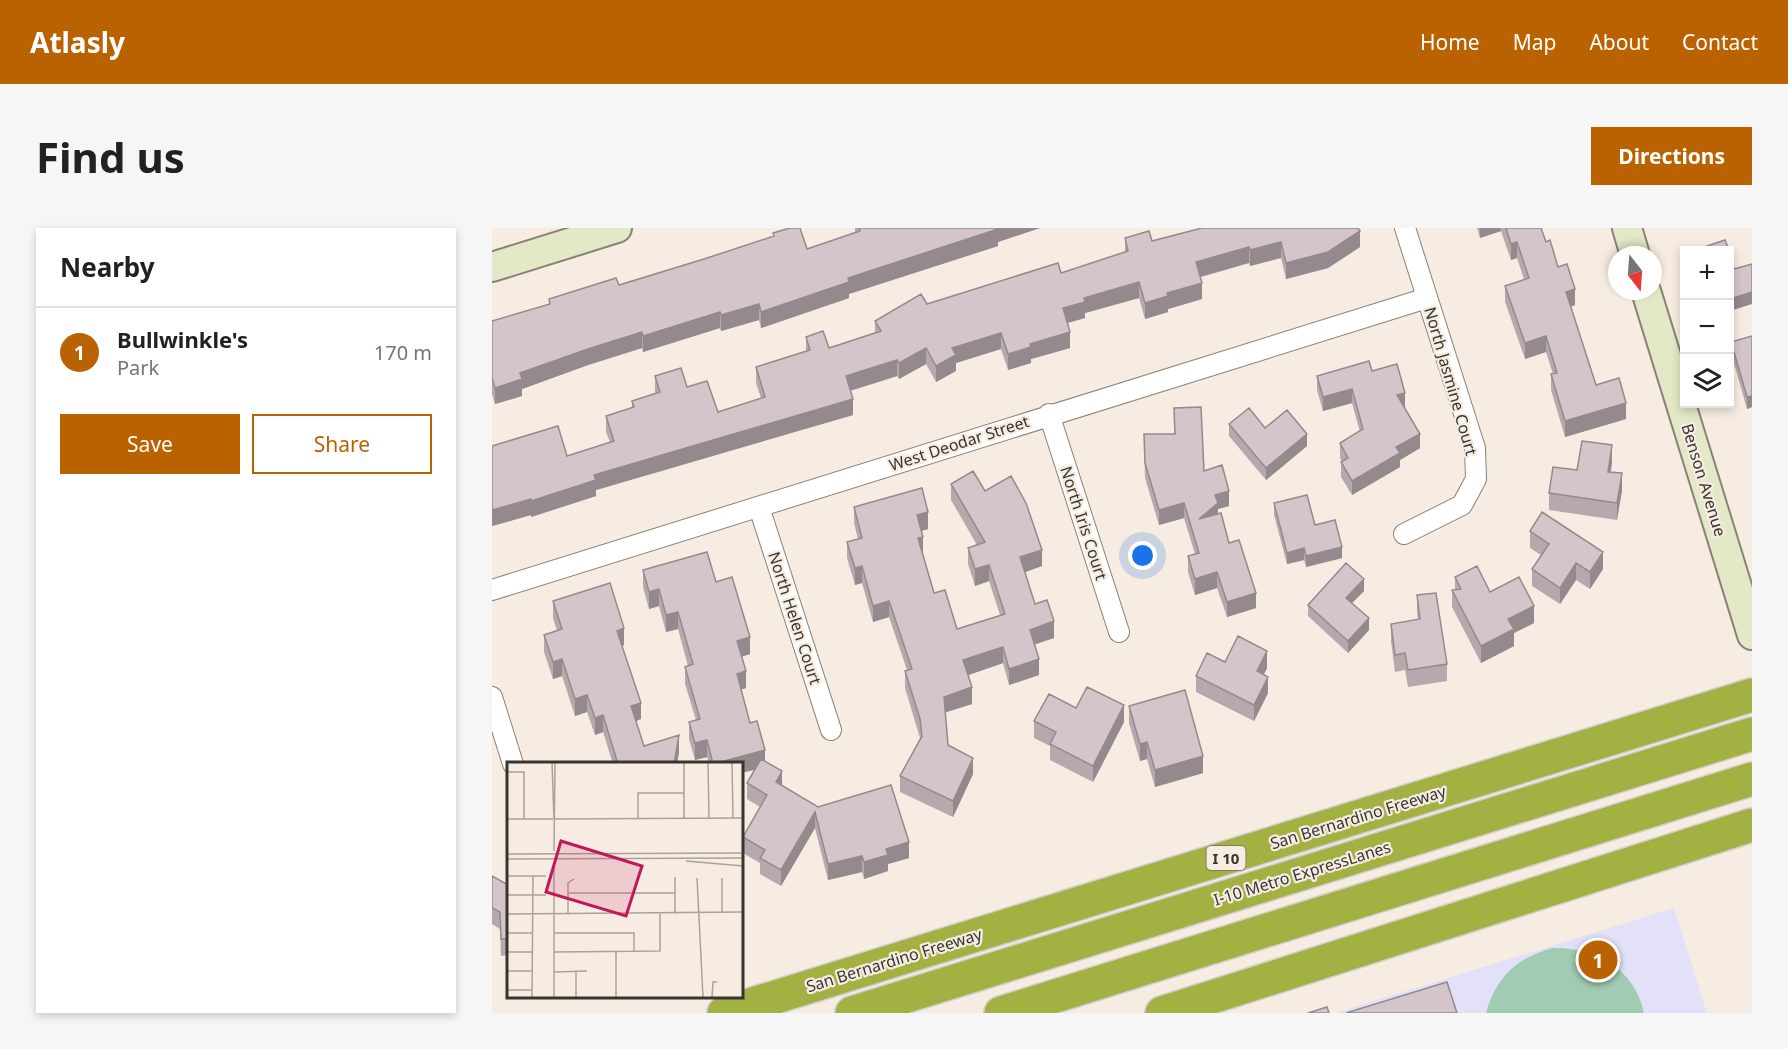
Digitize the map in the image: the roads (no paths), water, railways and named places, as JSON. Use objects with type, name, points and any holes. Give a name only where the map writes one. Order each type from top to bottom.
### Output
[{"type":"highway","name":"San Bernardino Freeway","points":[[724,1013],[1740,699]]},
{"type":"highway","name":"I-10 Metro ExpressLanes","points":[[852,1013],[1745,736]]},
{"type":"highway","points":[[1001,1013],[1752,779]]},
{"type":"highway","points":[[1162,1013],[1752,825]]},
{"type":"main road","points":[[492,267],[617,228]]},
{"type":"main road","points":[[1627,228],[1632,246]]},
{"type":"main road","name":"Benson Avenue","points":[[1649,300],[1752,634]]},
{"type":"street","name":"North Jasmine Court","points":[[1404,534],[1462,505],[1476,479],[1474,448],[1405,228]]},
{"type":"street","name":"West Deodar Street","points":[[492,590],[1049,414],[1427,298]]},
{"type":"street","name":"North Iris Court","points":[[1049,414],[1119,632]]},
{"type":"street","name":"North Helen Court","points":[[759,507],[831,730]]},
{"type":"street","points":[[492,698],[512,762]]},
{"type":"place","name":"Bullwinkle's","points":[[1598,960]]}]
